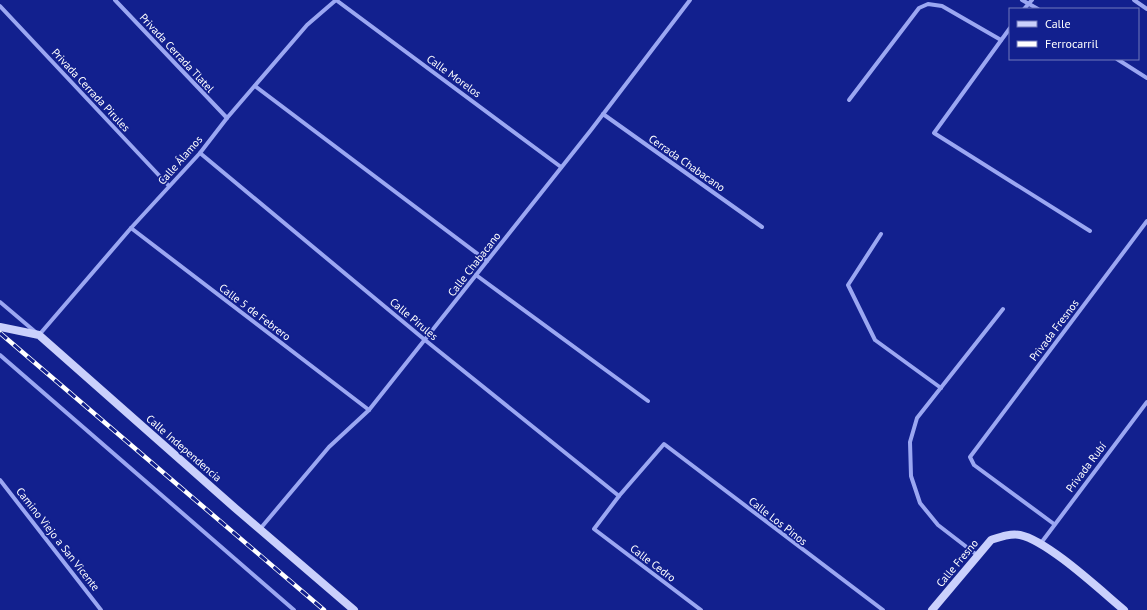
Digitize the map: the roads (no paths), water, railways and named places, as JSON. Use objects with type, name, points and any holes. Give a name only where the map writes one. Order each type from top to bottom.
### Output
[{"type":"main road","points":[[0,327],[39,335]]},
{"type":"main road","name":"Calle Independencia","points":[[39,335],[354,610]]},
{"type":"main road","name":"Calle Fresno","points":[[932,610],[991,540],[1004,535],[1020,535],[1041,543]]},
{"type":"main road","points":[[1041,543],[1124,610]]},
{"type":"street","name":"Privada Cerrada Tlatel","points":[[115,0],[227,118]]},
{"type":"street","name":"Calle Álamos","points":[[39,335],[130,228],[200,153],[227,118],[307,26],[336,0]]},
{"type":"street","name":"Calle Morelos","points":[[336,0],[562,166]]},
{"type":"street","name":"Calle Chabacano","points":[[260,529],[329,447],[370,410],[603,114],[690,0]]},
{"type":"street","points":[[1022,0],[1030,1]]},
{"type":"street","points":[[1134,0],[1147,9]]},
{"type":"street","points":[[849,100],[919,8],[928,4],[942,6],[1001,40]]},
{"type":"street","name":"Privada Cerrada Pirules","points":[[0,6],[169,186]]},
{"type":"street","points":[[1009,29],[934,133],[1090,231]]},
{"type":"street","points":[[1119,60],[1147,78]]},
{"type":"street","points":[[255,86],[487,261]]},
{"type":"street","name":"Cerrada Chabacano","points":[[603,114],[762,227]]},
{"type":"street","name":"Calle Pirules","points":[[200,153],[425,340],[619,496]]},
{"type":"street","name":"Privada Fresnos","points":[[1054,524],[974,465],[970,457],[1147,221]]},
{"type":"street","name":"Calle 5 de Febrero","points":[[130,228],[370,410]]},
{"type":"street","points":[[881,234],[848,285],[875,340],[941,388]]},
{"type":"street","points":[[476,275],[648,401]]},
{"type":"street","name":"Calle Independencia","points":[[0,302],[39,335]]},
{"type":"street","points":[[978,555],[938,525],[920,503],[911,476],[910,442],[917,418],[1003,309]]},
{"type":"street","points":[[0,355],[294,610]]},
{"type":"street","name":"Privada Rubí","points":[[1041,543],[1147,402]]},
{"type":"street","name":"Calle Los Pinos","points":[[619,496],[664,444],[883,610]]},
{"type":"street","name":"Camino Viejo a San Vicente","points":[[0,480],[101,610]]},
{"type":"street","name":"Calle Cedro","points":[[619,496],[594,529],[701,610]]},
{"type":"railway","points":[[0,333],[324,610]]}]
